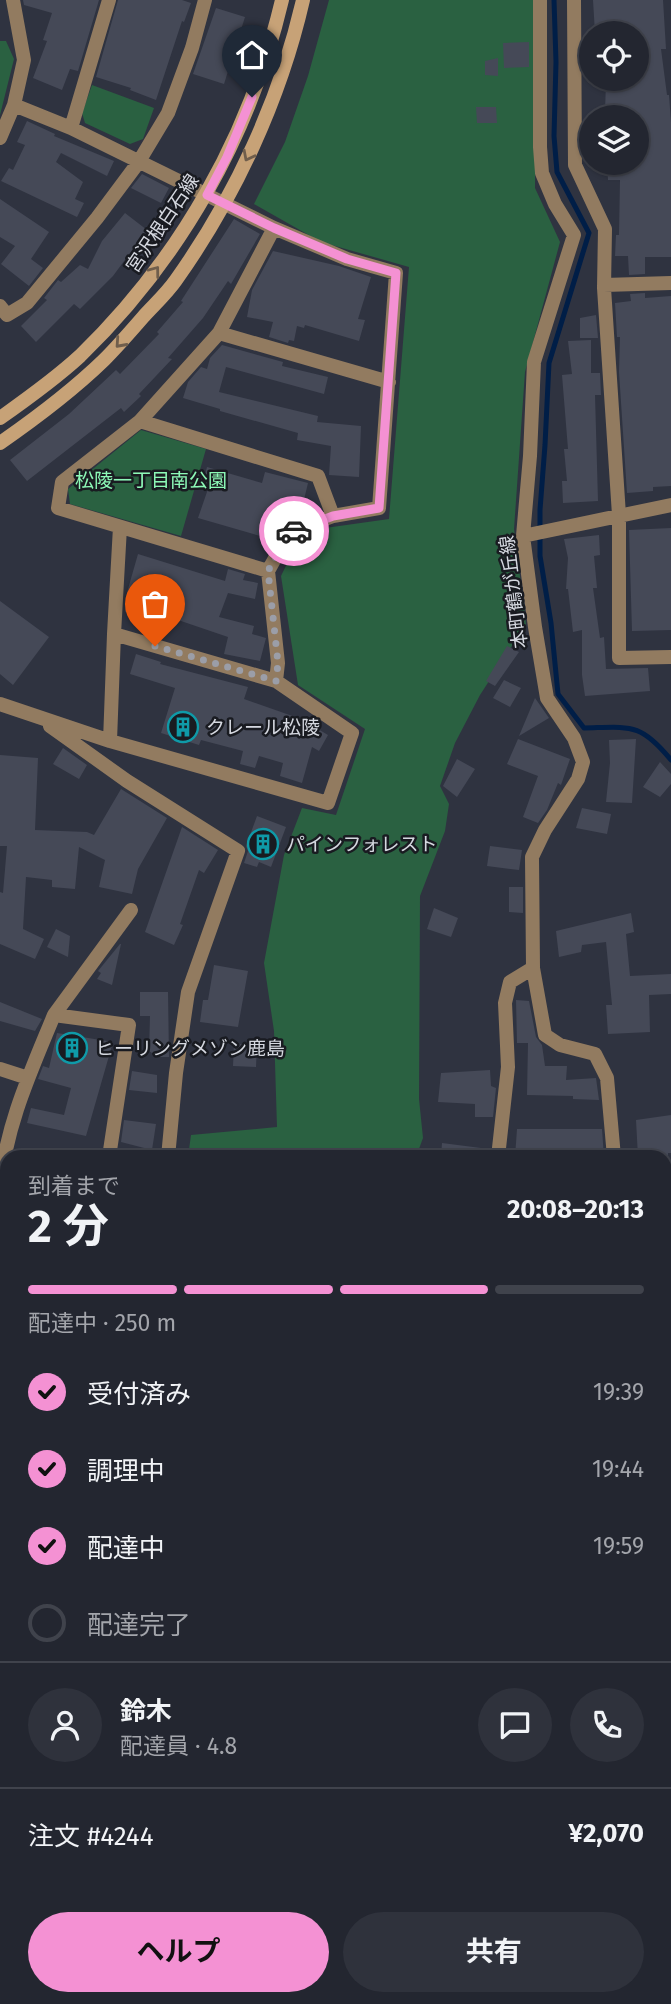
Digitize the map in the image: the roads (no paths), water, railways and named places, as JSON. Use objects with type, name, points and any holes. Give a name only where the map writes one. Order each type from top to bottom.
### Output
[{"type":"street","points":[[0,138],[14,105],[24,60],[13,0]]},
{"type":"street","points":[[71,128],[109,0]]},
{"type":"street","points":[[0,306],[7,315],[27,303],[138,163],[168,113],[192,48],[205,0]]},
{"type":"street","name":"宮沢根白石線","points":[[0,418],[42,389],[69,365],[120,315],[158,268],[207,195],[227,157],[252,97],[282,0]]},
{"type":"street","points":[[0,443],[37,417],[105,360],[175,282],[225,203],[252,148],[274,96],[297,29],[303,0]]},
{"type":"street","name":"本町鶴が丘線","points":[[533,968],[532,857],[545,830],[578,779],[583,762],[574,738],[547,698],[535,627],[528,535],[534,362],[574,235],[555,204],[542,173],[540,0]]},
{"type":"street","points":[[574,0],[575,165],[605,229],[604,285],[619,515],[619,659],[671,657]]},
{"type":"street","points":[[14,105],[71,128],[274,228],[347,259],[396,273],[379,508],[333,516],[289,533],[268,571],[278,663],[276,681]]},
{"type":"street","points":[[268,571],[58,508],[62,482],[140,421],[219,333],[274,228]]},
{"type":"street","points":[[604,285],[671,283]]},
{"type":"street","points":[[219,333],[389,382]]},
{"type":"street","points":[[140,421],[318,476],[333,516]]},
{"type":"street","points":[[528,535],[671,505]]},
{"type":"street","points":[[110,741],[120,527]]},
{"type":"street","points":[[0,704],[110,741],[328,803],[352,733],[276,681],[114,634]]},
{"type":"street","points":[[34,715],[127,780],[238,851],[188,992],[169,1150]]},
{"type":"street","points":[[4,1150],[54,1015],[131,910]]},
{"type":"street","points":[[499,1150],[508,1067],[505,1003],[510,982],[533,968],[545,1035],[560,1045],[595,1054],[607,1078],[613,1150]]},
{"type":"street","points":[[54,1015],[129,1025],[110,1150]]},
{"type":"street","points":[[0,1069],[29,1078]]},
{"type":"waterway","points":[[554,0],[554,136],[557,172],[589,233],[549,363],[540,510],[540,556],[551,623],[558,694],[584,728],[633,729],[651,739],[671,760]]},
{"type":"place","name":"クレール松陵","points":[[183,727]]},
{"type":"place","name":"パインフォレスト","points":[[263,844]]},
{"type":"place","name":"ヒーリングメゾン鹿島","points":[[72,1048]]},
{"type":"park label","name":"松陵一丁目南公園","points":[[151,480]]}]
